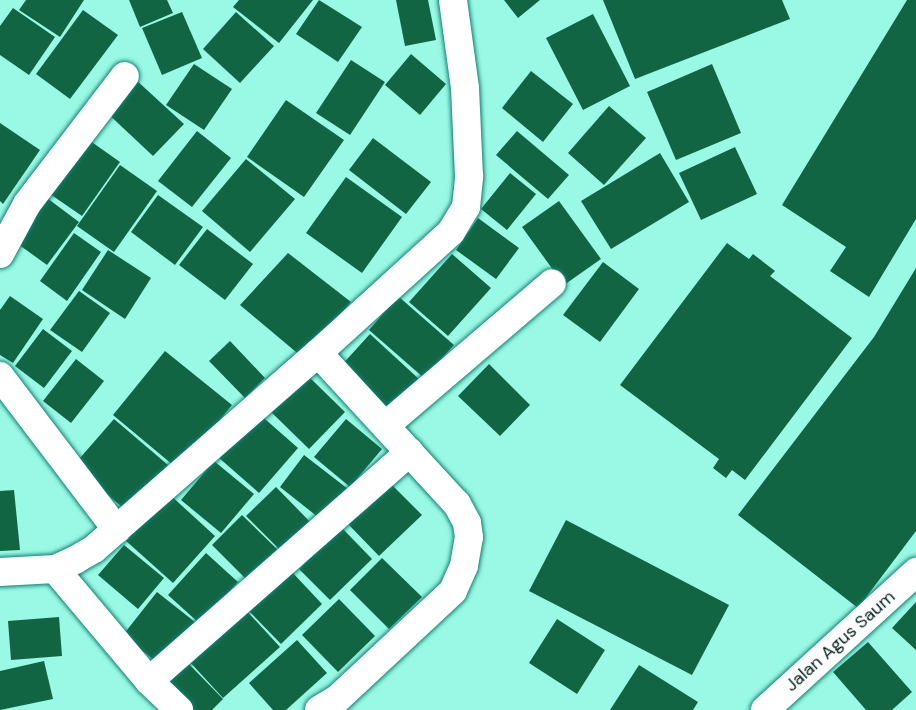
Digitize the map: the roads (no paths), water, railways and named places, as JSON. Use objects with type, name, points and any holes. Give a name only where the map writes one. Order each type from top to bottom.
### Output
[{"type":"street","points":[[0,572],[55,568],[75,561],[117,530],[451,232],[466,207],[469,176],[465,88],[453,0]]},
{"type":"street","points":[[0,254],[27,204],[125,76]]},
{"type":"street","points":[[386,425],[552,283]]},
{"type":"street","points":[[318,353],[457,504],[467,524],[469,537],[462,572],[453,591],[337,699],[320,710]]},
{"type":"street","points":[[0,376],[117,530]]},
{"type":"street","points":[[149,681],[410,452]]},
{"type":"street","points":[[55,568],[149,681],[179,710]]},
{"type":"street","name":"Jalan Agus Saum","points":[[765,710],[916,572]]}]
